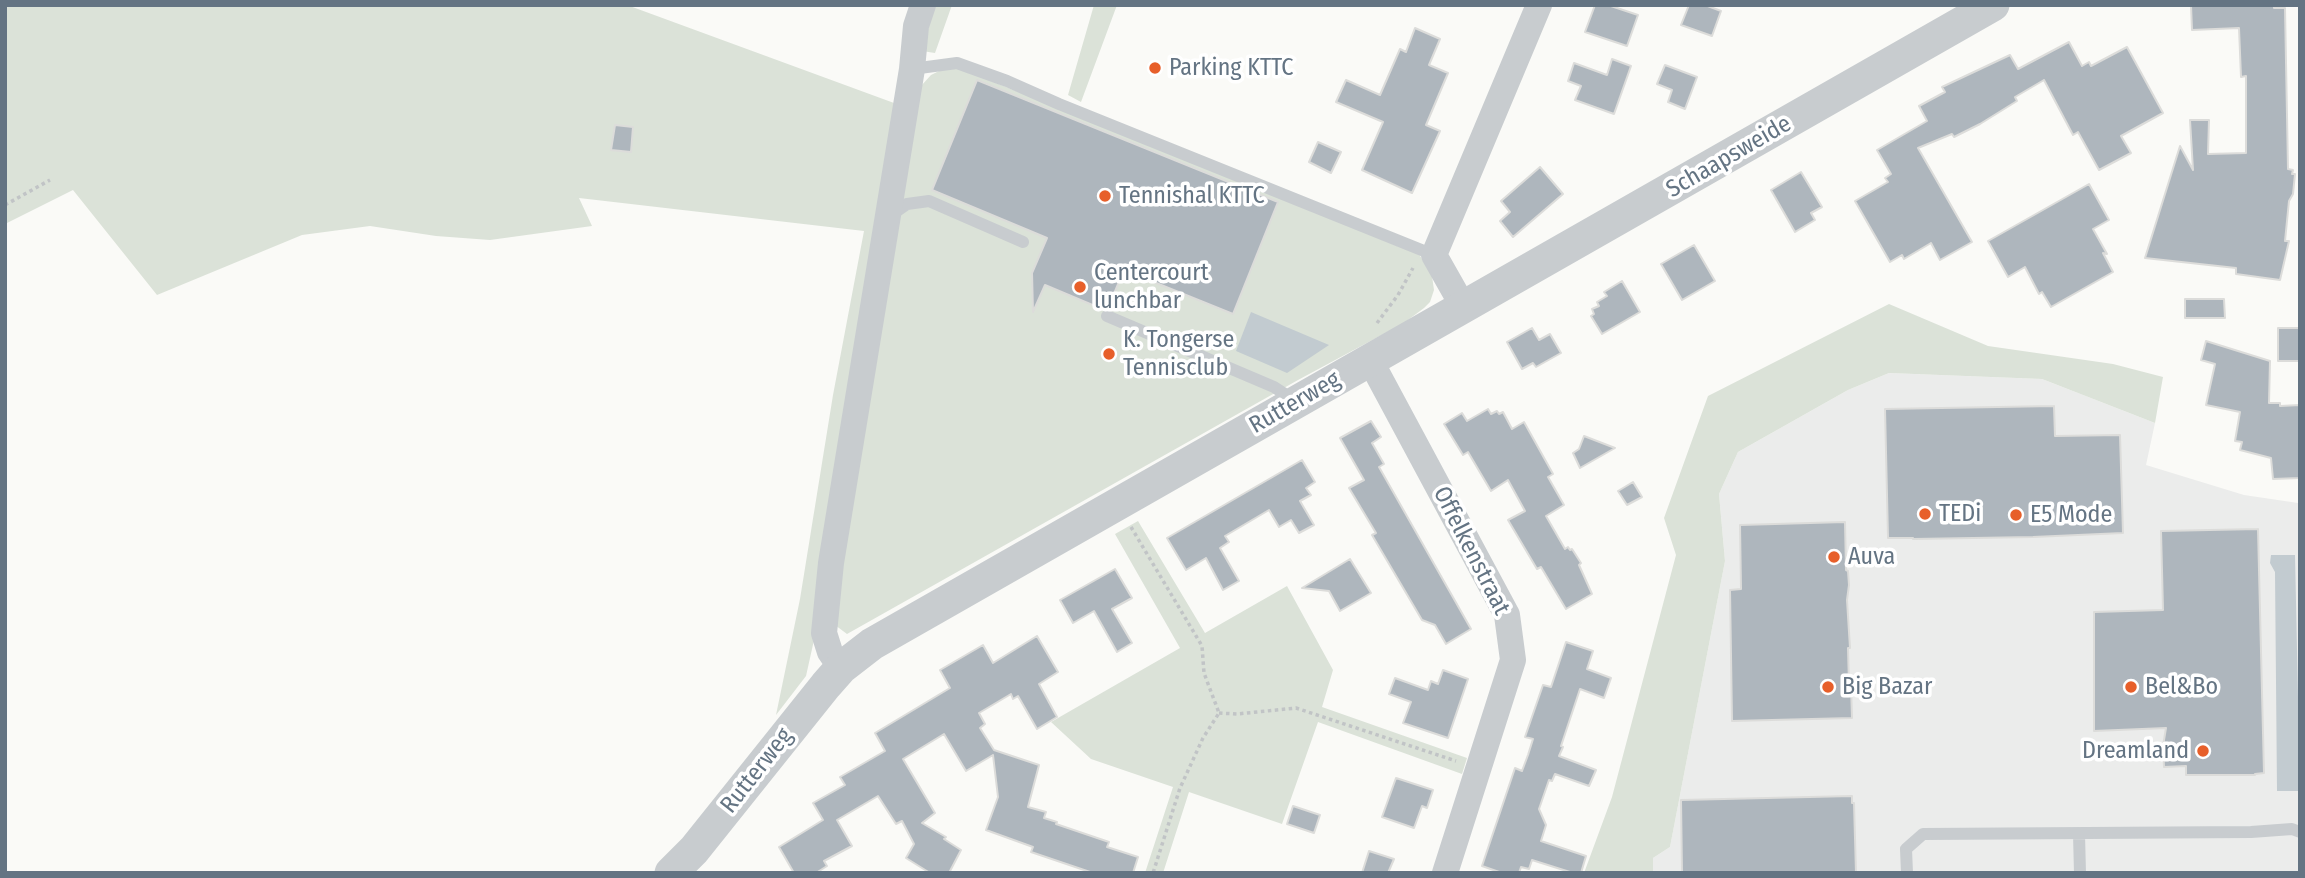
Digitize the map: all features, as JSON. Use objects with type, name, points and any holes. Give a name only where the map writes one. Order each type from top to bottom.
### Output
[{"type":"street","points":[[841,668],[830,652],[824,633],[831,563],[912,69],[916,26],[923,5]]},
{"type":"street","points":[[1464,308],[1434,256],[1539,5]]},
{"type":"street","name":"Schaapsweide","points":[[1464,308],[1993,5]]},
{"type":"street","name":"Rutterweg","points":[[671,873],[694,850],[841,668],[872,644],[1297,402],[1370,344],[1464,308]]},
{"type":"street","name":"Offelkenstraat","points":[[1370,344],[1507,615],[1513,660],[1445,873]]},
{"type":"lane","points":[[912,69],[957,64],[1007,80],[1059,104],[1434,256]]},
{"type":"lane","points":[[887,217],[907,204],[929,201],[1023,242]]},
{"type":"lane","points":[[1107,317],[1274,387],[1297,402]]},
{"type":"lane","points":[[1907,873],[1906,849],[1923,834],[2251,832],[2297,828]]},
{"type":"lane","points":[[2079,834],[2080,873]]},
{"type":"path","points":[[5,205],[50,180]]},
{"type":"path","points":[[1370,344],[1414,265],[1434,256]]},
{"type":"path","points":[[1117,504],[1202,646],[1204,673],[1219,713]]},
{"type":"path","points":[[1219,713],[1237,714],[1296,708],[1479,769]]},
{"type":"path","points":[[1153,873],[1180,788],[1203,738],[1219,713]]},
{"type":"shaded area","points":[[5,5],[627,5],[894,103],[816,631],[806,676],[776,715],[800,599],[833,395],[864,231],[579,198],[592,226],[490,240],[436,236],[370,226],[302,235],[157,295],[73,190],[5,224]]},
{"type":"shaded area","points":[[935,5],[952,5],[935,53],[922,51]]},
{"type":"shaded area","points":[[1094,5],[1117,5],[1081,102],[1068,95]]},
{"type":"shaded area","name":"K. Tongerse Tennisclub","points":[[959,68],[1419,254],[1432,276],[1434,290],[1430,302],[1404,323],[847,634],[835,625],[856,451],[921,86],[931,75],[943,69]]},
{"type":"shaded area","points":[[1889,304],[1988,346],[2113,364],[2163,377],[2155,423],[2042,379],[1889,373],[1848,390],[1738,452],[1719,494],[1725,561],[1670,847],[1653,858],[1653,873],[1584,873],[1612,797],[1676,555],[1664,518],[1708,396]]},
{"type":"shaded area","points":[[1251,312],[1329,345],[1287,373],[1236,351]]},
{"type":"shaded area","points":[[1889,373],[2042,379],[2155,423],[2146,465],[2244,495],[2298,503],[2300,873],[1653,873],[1653,858],[1670,847],[1725,561],[1719,494],[1738,452],[1848,390]]},
{"type":"shaded area","points":[[1138,521],[1205,633],[1287,586],[1333,670],[1322,707],[1467,758],[1462,774],[1318,722],[1282,824],[1189,792],[1163,873],[1145,873],[1173,787],[1091,759],[1051,722],[1180,648],[1115,534]]},
{"type":"shaded area","points":[[2271,555],[2295,555],[2300,791],[2277,791],[2275,572],[2270,563]]},
{"type":"building","points":[[1595,5],[1608,5],[1638,15],[1627,46],[1585,32]]},
{"type":"building","points":[[1689,5],[1705,5],[1721,11],[1712,36],[1681,25]]},
{"type":"building","points":[[2191,5],[2274,5],[2274,8],[2285,8],[2288,169],[2295,174],[2285,241],[2289,241],[2280,280],[2236,274],[2236,268],[2145,258],[2180,146],[2193,170],[2190,120],[2209,120],[2208,154],[2246,153],[2246,76],[2241,77],[2239,28],[2192,30]]},
{"type":"building","points":[[1415,28],[1440,39],[1429,65],[1448,73],[1426,125],[1440,131],[1412,193],[1362,170],[1383,122],[1336,102],[1346,80],[1380,95],[1400,49],[1406,52]]},
{"type":"building","points":[[2069,42],[2082,66],[2089,62],[2091,66],[2127,47],[2163,113],[2121,136],[2131,153],[2099,170],[2078,132],[2073,135],[2044,80],[2015,97],[2017,101],[1980,124],[1954,137],[1952,134],[1918,148],[1972,242],[1940,260],[1931,243],[1904,259],[1902,255],[1890,262],[1855,201],[1888,182],[1885,178],[1891,174],[1877,150],[1927,121],[1919,106],[1945,92],[1942,87],[2010,55],[2018,69]]},
{"type":"building","points":[[1612,59],[1631,66],[1614,114],[1575,100],[1581,86],[1568,81],[1574,63],[1607,75]]},
{"type":"building","points":[[1665,65],[1697,77],[1685,109],[1668,102],[1672,90],[1657,84]]},
{"type":"building","name":"Tennishal KTTC","points":[[977,80],[1278,202],[1233,314],[1124,270],[1108,308],[1102,309],[1045,285],[1033,312],[1032,273],[1047,238],[932,190]]},
{"type":"building","points":[[615,125],[633,127],[631,152],[611,150]]},
{"type":"building","points":[[1318,142],[1341,152],[1331,173],[1309,162]]},
{"type":"building","points":[[1540,167],[1563,194],[1513,237],[1500,221],[1510,212],[1501,201]]},
{"type":"building","points":[[1801,172],[1822,207],[1811,213],[1815,220],[1795,232],[1771,190]]},
{"type":"building","points":[[2089,184],[2109,220],[2093,229],[2107,254],[2103,253],[2113,272],[2051,307],[2042,292],[2039,294],[2025,267],[2008,277],[1988,241]]},
{"type":"building","points":[[1694,245],[1715,281],[1682,300],[1661,264]]},
{"type":"building","points":[[1622,281],[1640,312],[1602,334],[1591,316],[1594,314],[1592,309],[1599,306],[1597,302],[1607,296],[1604,292]]},
{"type":"building","points":[[2185,299],[2224,299],[2225,318],[2185,318]]},
{"type":"building","points":[[1532,328],[1539,340],[1550,334],[1561,353],[1536,367],[1533,363],[1522,369],[1507,342]]},
{"type":"building","points":[[2278,328],[2300,328],[2300,361],[2278,361]]},
{"type":"building","points":[[2206,341],[2270,361],[2269,403],[2280,403],[2280,406],[2300,405],[2300,478],[2273,479],[2271,458],[2240,450],[2242,442],[2235,441],[2240,412],[2206,405],[2215,364],[2201,360]]},
{"type":"building","points":[[2054,406],[2055,436],[2120,435],[2123,533],[1888,538],[1885,409]]},
{"type":"building","points":[[1488,409],[1491,414],[1503,412],[1512,429],[1524,422],[1553,474],[1548,477],[1564,505],[1546,516],[1565,549],[1572,549],[1581,563],[1579,565],[1592,594],[1566,609],[1541,567],[1537,569],[1508,520],[1525,511],[1508,480],[1491,491],[1468,452],[1463,455],[1444,424],[1462,413],[1467,421]]},
{"type":"building","points":[[1371,421],[1381,437],[1372,443],[1384,464],[1379,467],[1471,629],[1446,644],[1435,625],[1422,620],[1372,535],[1376,533],[1349,488],[1364,480],[1340,438]]},
{"type":"building","points":[[1584,436],[1615,448],[1580,468],[1573,453],[1579,449]]},
{"type":"building","points":[[1302,460],[1315,482],[1306,488],[1311,495],[1300,501],[1314,525],[1299,533],[1291,520],[1279,527],[1269,510],[1225,536],[1229,542],[1220,548],[1239,581],[1223,590],[1206,558],[1186,570],[1167,538]]},
{"type":"building","points":[[1633,482],[1642,497],[1627,505],[1618,491]]},
{"type":"building","points":[[1845,522],[1852,718],[1732,721],[1730,590],[1741,589],[1740,525]]},
{"type":"building","points":[[2258,529],[2264,773],[2186,775],[2186,766],[2164,767],[2166,728],[2094,731],[2094,612],[2163,610],[2161,531]]},
{"type":"building","points":[[1350,559],[1371,593],[1340,611],[1329,591],[1302,588]]},
{"type":"building","points":[[1115,569],[1132,598],[1112,609],[1132,643],[1117,652],[1094,611],[1073,623],[1060,600]]},
{"type":"building","points":[[1037,636],[1058,672],[1039,684],[1057,717],[1037,729],[1018,696],[1013,699],[1011,694],[979,713],[985,724],[980,728],[994,750],[1039,765],[1028,807],[1046,812],[1044,818],[1057,822],[1056,824],[1109,842],[1107,847],[1138,857],[1133,873],[1093,873],[1031,852],[1033,847],[986,830],[998,797],[993,755],[966,771],[944,734],[903,759],[935,813],[922,823],[946,837],[944,839],[961,850],[949,873],[930,873],[906,858],[914,844],[902,821],[896,824],[878,796],[837,820],[852,846],[824,861],[827,866],[816,873],[794,873],[779,847],[823,820],[813,803],[845,785],[840,777],[885,751],[875,733],[950,688],[940,670],[983,645],[993,663]]},
{"type":"building","points":[[1566,642],[1593,651],[1587,669],[1611,678],[1604,698],[1580,689],[1559,756],[1596,770],[1589,786],[1555,774],[1552,781],[1549,780],[1539,809],[1546,825],[1541,841],[1586,856],[1581,873],[1532,860],[1529,869],[1521,867],[1519,873],[1502,873],[1482,866],[1515,768],[1522,771],[1528,755],[1533,739],[1525,737],[1543,685],[1551,687]]},
{"type":"building","points":[[1443,670],[1468,679],[1448,738],[1403,723],[1411,702],[1389,694],[1395,678],[1428,690],[1431,681],[1438,684]]},
{"type":"building","points":[[1396,778],[1433,790],[1427,808],[1422,806],[1414,828],[1382,817]]},
{"type":"building","points":[[1852,796],[1856,873],[1682,873],[1681,800]]},
{"type":"building","points":[[1293,806],[1320,815],[1314,833],[1287,824]]},
{"type":"building","points":[[1369,851],[1394,859],[1388,873],[1362,873]]},
{"type":"place","name":"Parking KTTC","points":[[1155,68]]},
{"type":"place","name":"Tennishal KTTC","points":[[1105,196]]},
{"type":"place","name":"Centercourt lunchbar","points":[[1080,287]]},
{"type":"place","name":"K. Tongerse Tennisclub","points":[[1109,354]]},
{"type":"place","name":"TEDi","points":[[1925,514]]},
{"type":"place","name":"E5 Mode","points":[[2016,515]]},
{"type":"place","name":"Auva","points":[[1834,557]]},
{"type":"place","name":"Big Bazar","points":[[1828,687]]},
{"type":"place","name":"Bel&Bo","points":[[2131,687]]},
{"type":"place","name":"Dreamland","points":[[2203,751]]}]
